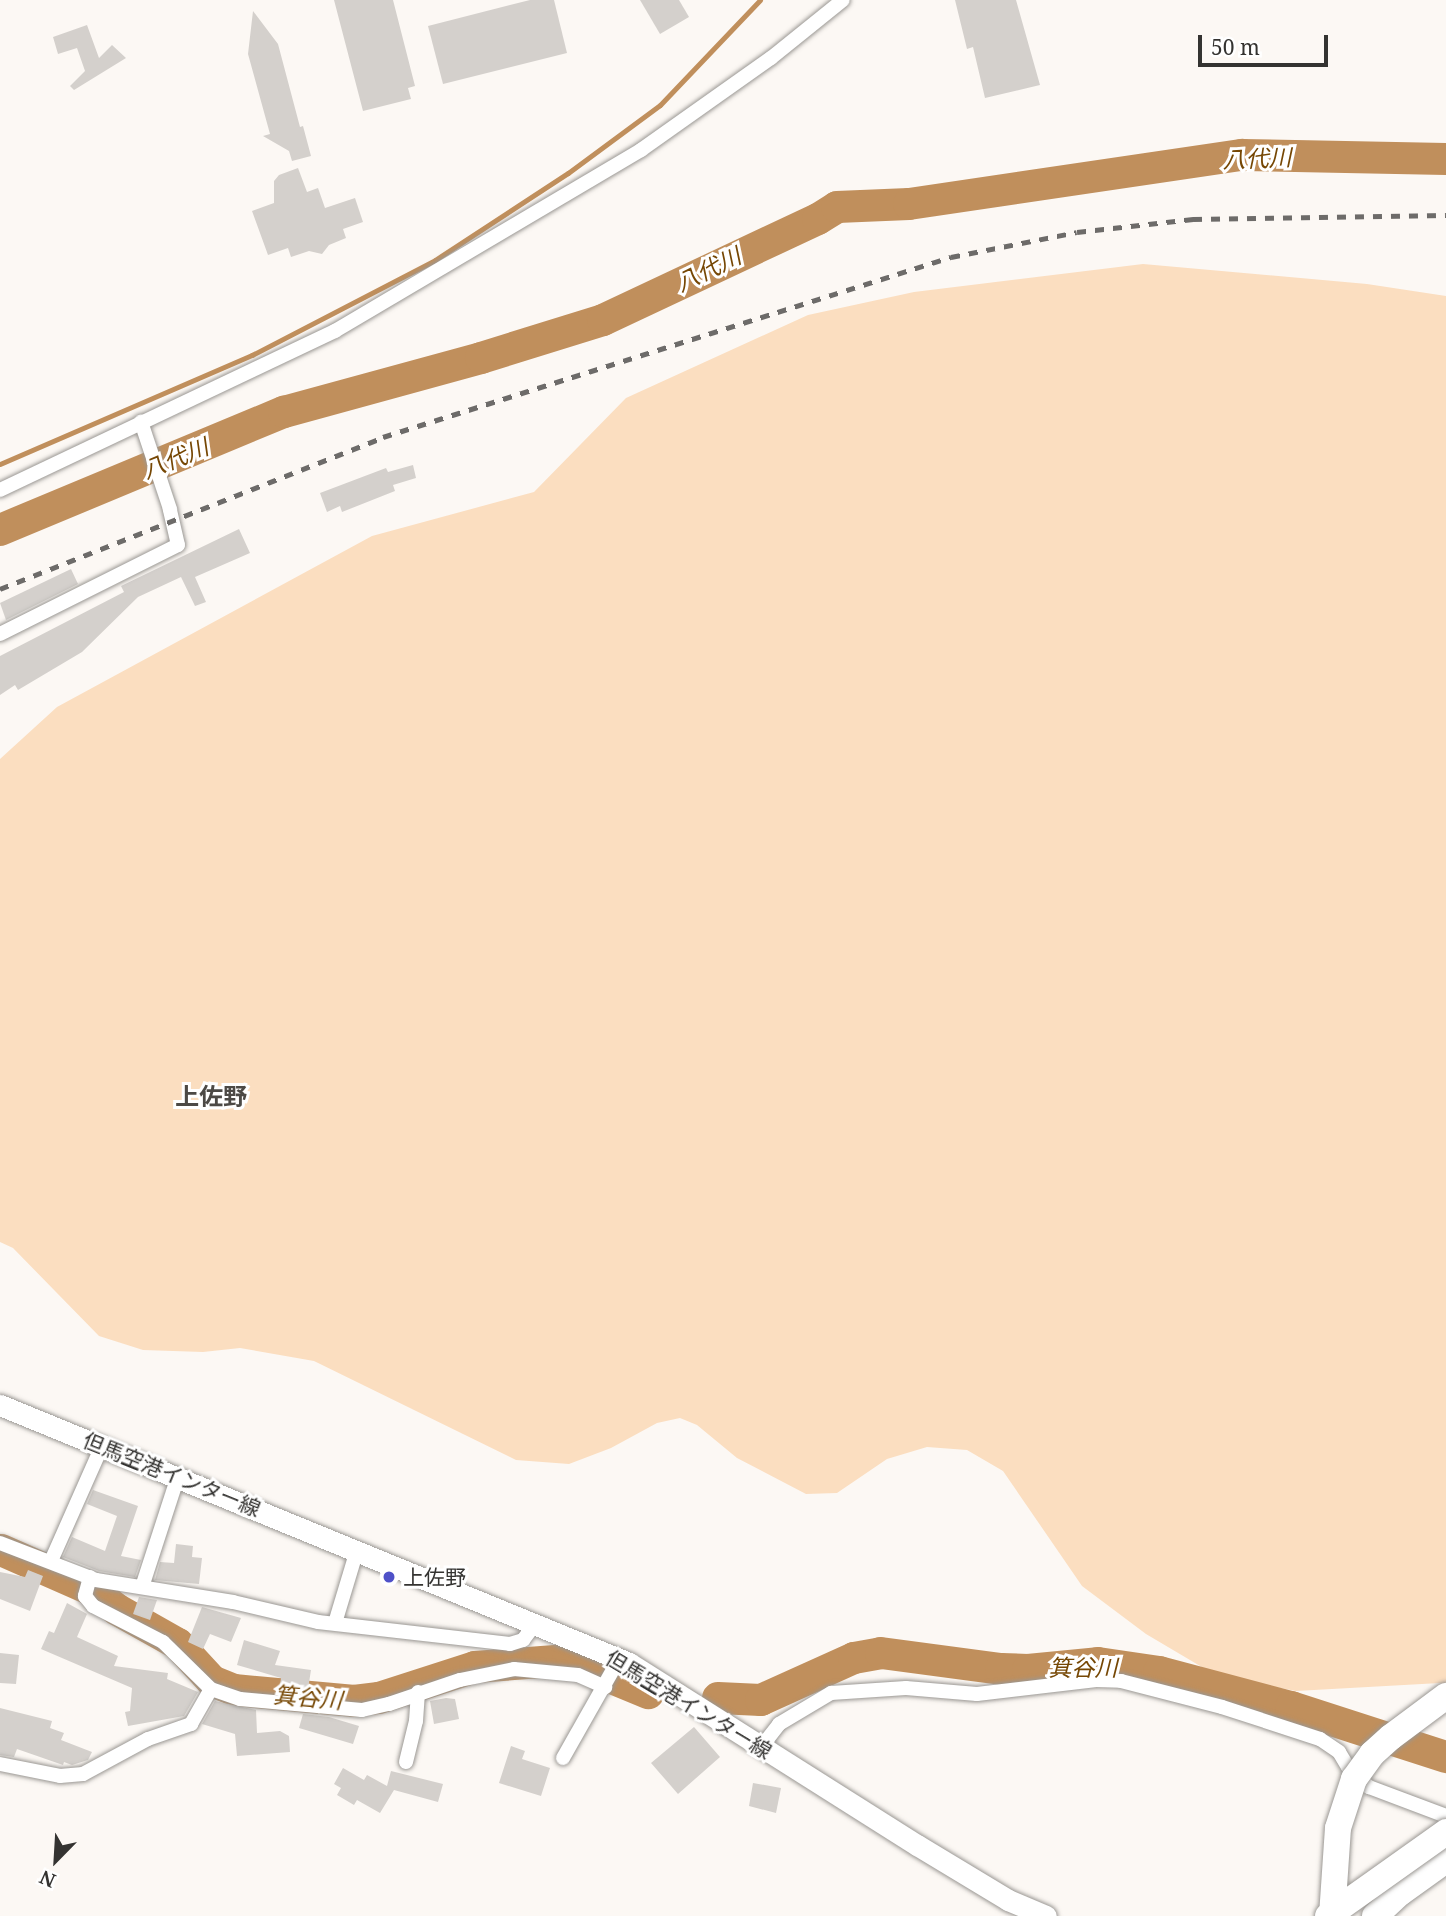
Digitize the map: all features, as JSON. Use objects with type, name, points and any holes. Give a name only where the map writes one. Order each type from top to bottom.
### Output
[{"type":"highway","points":[[1330,1916],[1338,1828],[1354,1779],[1372,1754],[1446,1696]]},
{"type":"highway","points":[[1330,1916],[1446,1832]]},
{"type":"highway","points":[[1375,1916],[1400,1893],[1446,1860]]},
{"type":"main road","name":"但馬空港インター線","points":[[0,1405],[619,1659],[1008,1900],[1046,1916]]},
{"type":"street","points":[[0,490],[335,331],[641,150],[771,58],[843,0]]},
{"type":"street","points":[[0,634],[178,545],[170,509],[141,422]]},
{"type":"street","points":[[51,1561],[102,1446]]},
{"type":"street","points":[[142,1587],[178,1476]]},
{"type":"street","points":[[0,1543],[90,1577],[233,1602],[285,1616],[516,1642],[523,1640],[536,1623]]},
{"type":"street","points":[[335,1623],[357,1550]]},
{"type":"street","points":[[90,1577],[85,1596],[93,1606],[163,1642],[211,1689],[257,1703],[310,1704],[362,1710],[389,1704],[418,1692],[514,1669],[578,1675],[605,1687]]},
{"type":"street","points":[[514,1669],[516,1642]]},
{"type":"street","points":[[563,1758],[619,1659]]},
{"type":"street","points":[[762,1746],[779,1724],[831,1693],[906,1688],[976,1694],[1096,1680],[1121,1681],[1222,1706],[1320,1739],[1339,1752],[1348,1768],[1369,1787],[1446,1816]]},
{"type":"street","points":[[0,1764],[60,1776],[83,1774],[148,1738],[191,1724],[211,1689]]},
{"type":"street","points":[[406,1762],[418,1692]]},
{"type":"shaded area","points":[[1143,264],[1367,284],[1446,296],[1446,1686],[1440,1683],[1296,1691],[1217,1676],[1146,1634],[1082,1586],[1003,1471],[967,1450],[927,1447],[887,1459],[837,1493],[806,1494],[737,1458],[697,1425],[680,1418],[657,1423],[611,1448],[569,1464],[516,1460],[314,1361],[240,1348],[203,1352],[143,1350],[99,1336],[13,1248],[0,1242],[0,759],[57,707],[372,536],[534,492],[626,398],[808,315],[914,292]]},
{"type":"building","points":[[334,0],[393,0],[415,86],[408,88],[411,99],[363,111]]},
{"type":"building","points":[[530,0],[554,0],[567,53],[443,84],[428,26]]},
{"type":"building","points":[[640,0],[679,0],[689,17],[660,34]]},
{"type":"building","points":[[955,0],[1016,0],[1040,85],[985,98],[973,47],[967,49]]},
{"type":"building","points":[[253,11],[278,44],[300,127],[303,126],[311,156],[292,161],[289,151],[263,136],[270,134],[248,54]]},
{"type":"building","points":[[87,25],[99,58],[112,45],[126,58],[74,90],[70,86],[85,71],[77,48],[58,54],[53,37]]},
{"type":"building","points":[[298,168],[307,192],[318,188],[325,208],[355,198],[363,222],[343,229],[346,238],[329,245],[322,254],[309,251],[291,257],[288,248],[268,255],[252,211],[274,203],[274,181],[279,175]]},
{"type":"building","points":[[413,465],[416,478],[393,485],[395,491],[342,512],[340,506],[327,512],[320,493],[386,468],[388,472]]},
{"type":"building","points":[[239,529],[250,553],[195,577],[206,602],[195,606],[181,577],[138,597],[82,652],[18,690],[15,685],[0,695],[0,656],[124,592],[121,586]]},
{"type":"building","points":[[71,569],[78,584],[6,620],[0,603]]},
{"type":"building","points":[[93,1490],[138,1506],[121,1556],[141,1560],[135,1577],[99,1571],[63,1557],[72,1537],[105,1551],[117,1516],[87,1504]]},
{"type":"building","points":[[176,1544],[193,1546],[192,1557],[202,1558],[199,1584],[155,1580],[160,1562],[174,1563]]},
{"type":"building","points":[[28,1570],[43,1576],[30,1611],[0,1599],[0,1572],[25,1577]]},
{"type":"building","points":[[139,1597],[157,1600],[150,1620],[133,1614]]},
{"type":"building","points":[[67,1603],[87,1614],[77,1637],[118,1656],[114,1666],[168,1673],[167,1679],[198,1692],[184,1716],[128,1726],[125,1712],[130,1711],[132,1688],[41,1649],[49,1631],[54,1633]]},
{"type":"building","points":[[202,1607],[241,1618],[231,1642],[210,1634],[203,1649],[188,1642]]},
{"type":"building","points":[[244,1640],[280,1651],[275,1665],[311,1670],[308,1689],[280,1685],[281,1678],[237,1665]]},
{"type":"building","points":[[0,1653],[19,1655],[16,1684],[0,1683]]},
{"type":"building","points":[[455,1699],[459,1719],[434,1724],[430,1701]]},
{"type":"building","points":[[215,1701],[256,1710],[257,1733],[280,1731],[289,1736],[290,1752],[237,1756],[235,1734],[202,1724]]},
{"type":"building","points":[[0,1708],[52,1721],[50,1728],[64,1733],[61,1740],[92,1752],[88,1760],[72,1765],[64,1762],[63,1765],[17,1749],[14,1757],[0,1755]]},
{"type":"building","points":[[303,1714],[329,1717],[359,1726],[353,1744],[299,1728]]},
{"type":"building","points":[[694,1727],[720,1757],[678,1794],[651,1763]]},
{"type":"building","points":[[511,1746],[525,1751],[522,1759],[550,1768],[541,1796],[499,1783]]},
{"type":"building","points":[[343,1768],[364,1780],[367,1775],[387,1786],[391,1771],[443,1784],[438,1802],[394,1790],[380,1813],[357,1800],[354,1805],[337,1795],[341,1788],[334,1784]]},
{"type":"building","points":[[753,1783],[781,1788],[776,1813],[749,1806]]},
{"type":"waterway","points":[[0,464],[252,355],[435,260],[568,173],[660,105],[760,0]]},
{"type":"waterway","name":"八代川","points":[[0,530],[284,412],[481,358],[603,320],[818,219],[837,207],[909,204],[1242,155],[1446,159]]},
{"type":"waterway","name":"箕谷川","points":[[1,1550],[92,1590],[116,1609],[178,1644],[212,1681],[234,1690],[354,1701],[379,1698],[475,1667],[568,1660],[648,1693]]},
{"type":"waterway","name":"箕谷川","points":[[718,1698],[761,1700],[854,1658],[881,1653],[1001,1669],[1028,1670],[1098,1663],[1159,1672],[1291,1707],[1446,1757]]},
{"type":"railway","points":[[0,589],[383,437],[951,257],[1077,232],[1193,219],[1446,215]]},
{"type":"place","name":"上佐野","points":[[389,1577]]},
{"type":"district","name":"上佐野","points":[[211,1096]]}]
